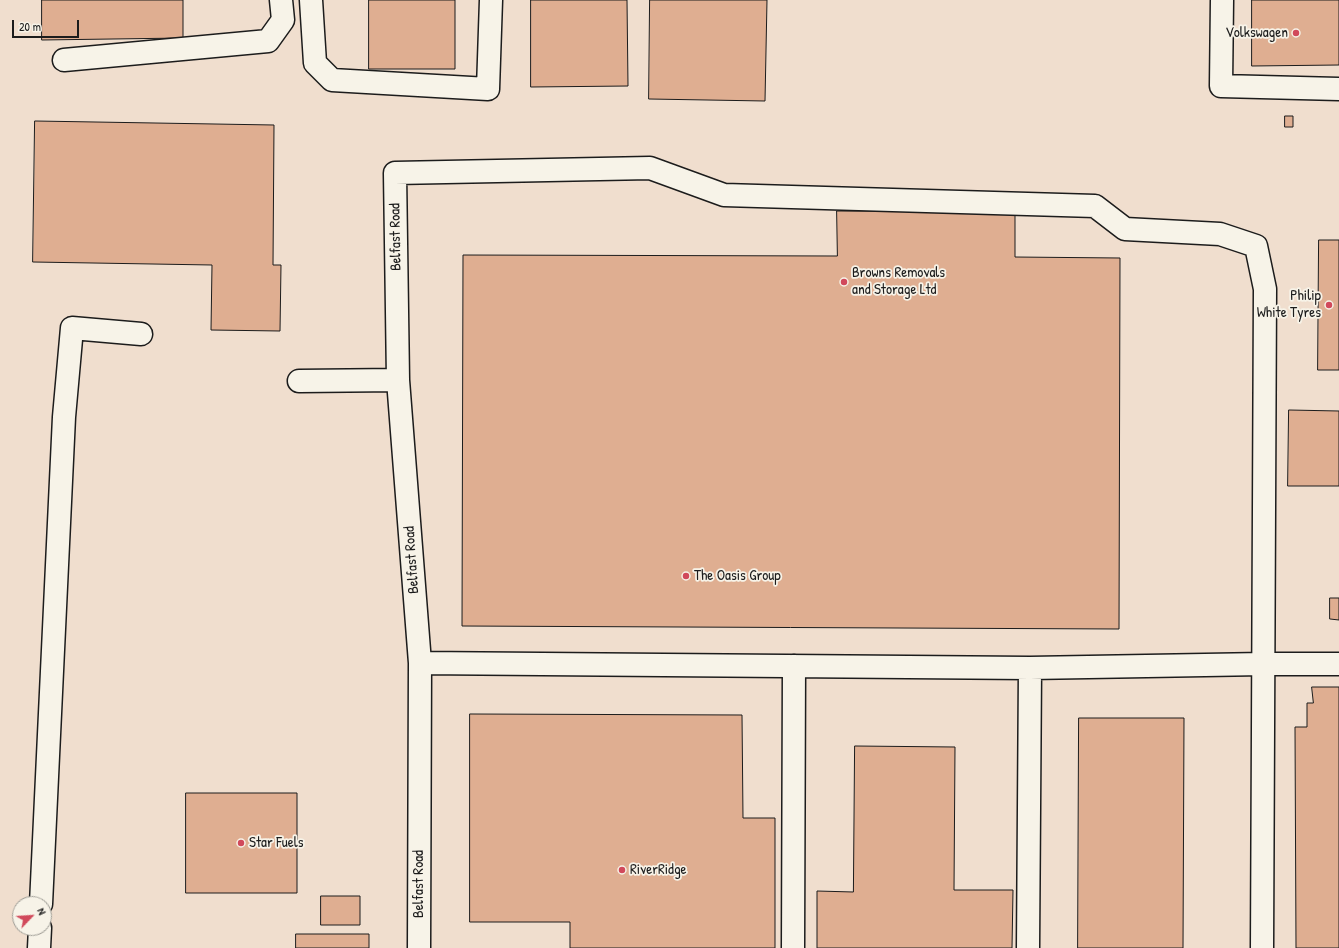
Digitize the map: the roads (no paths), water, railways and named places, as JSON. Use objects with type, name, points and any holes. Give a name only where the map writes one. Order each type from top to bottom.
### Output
[{"type":"street","points":[[64,60],[268,41],[284,20],[281,0]]},
{"type":"street","points":[[311,0],[315,63],[332,80],[488,89],[491,0]]},
{"type":"street","points":[[1222,0],[1221,86],[1339,89]]},
{"type":"street","name":"Belfast Road","points":[[419,948],[420,664],[398,380],[395,172],[650,168],[724,195],[1095,206],[1125,229],[1220,234],[1256,246],[1265,289],[1263,664]]},
{"type":"street","points":[[41,896],[64,417],[72,328],[141,334]]},
{"type":"street","points":[[298,381],[398,380]]},
{"type":"street","points":[[420,664],[1030,668],[1339,664]]},
{"type":"street","points":[[1262,948],[1263,664]]},
{"type":"street","points":[[793,948],[794,666]]},
{"type":"street","points":[[1028,948],[1030,668]]},
{"type":"street","points":[[39,948],[40,936]]},
{"type":"place","name":"Volkswagen","points":[[1296,33]]},
{"type":"place","name":"Browns Removals and Storage Ltd","points":[[844,282]]},
{"type":"place","name":"Philip White Tyres","points":[[1329,305]]},
{"type":"place","name":"The Oasis Group","points":[[686,576]]},
{"type":"place","name":"Star Fuels","points":[[241,843]]},
{"type":"place","name":"RiverRidge","points":[[622,870]]}]
